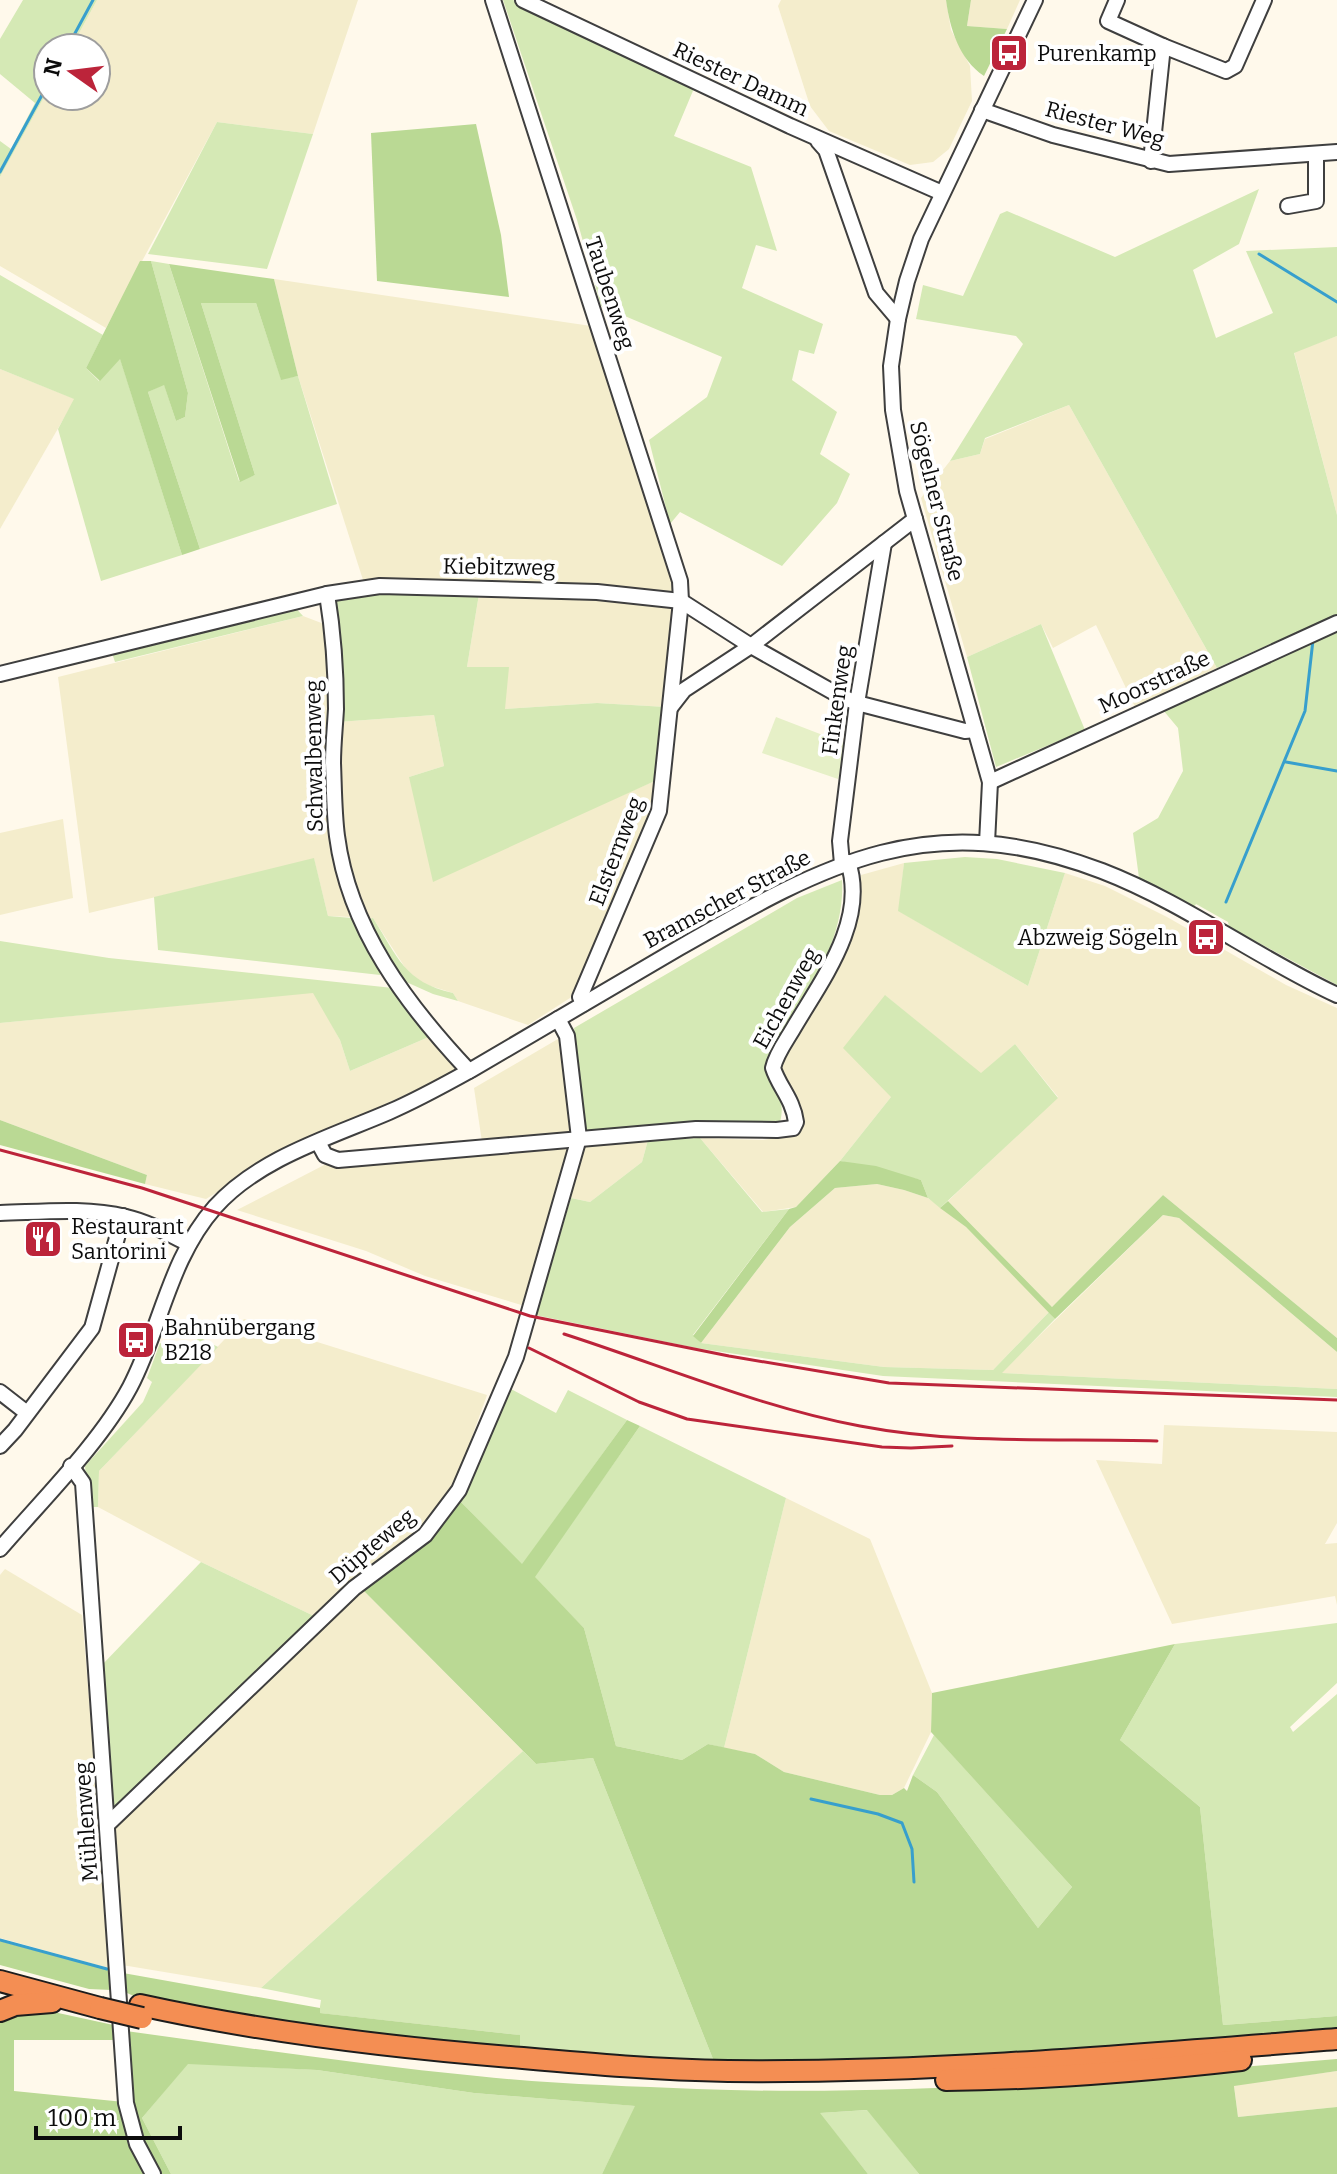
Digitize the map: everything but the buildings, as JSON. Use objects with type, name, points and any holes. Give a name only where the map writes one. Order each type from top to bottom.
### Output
[{"type":"highway","points":[[0,1970],[94,2003]]},
{"type":"highway","points":[[0,1981],[272,2042],[499,2070],[726,2081],[1016,2079],[1151,2070],[1337,2048]]},
{"type":"highway","points":[[0,2011],[15,2005],[41,2002],[94,2003]]},
{"type":"highway","points":[[141,2012],[386,2047],[624,2067],[713,2070],[985,2065],[1337,2039]]},
{"type":"street","name":"Taubenweg","points":[[493,0],[680,581],[681,601]]},
{"type":"street","name":"Riester Damm","points":[[523,0],[942,193]]},
{"type":"street","name":"Sögelner Straße","points":[[987,843],[990,782],[901,465],[893,410],[891,366],[898,319],[921,239],[1035,0]]},
{"type":"street","points":[[1117,0],[1108,21],[1226,71],[1235,66],[1264,0]]},
{"type":"street","points":[[1151,161],[1163,46]]},
{"type":"street","name":"Riester Weg","points":[[982,110],[1053,135],[1169,164],[1337,152]]},
{"type":"street","points":[[815,137],[826,150],[876,293],[898,319]]},
{"type":"street","points":[[1288,206],[1316,201],[1316,154]]},
{"type":"street","points":[[670,708],[684,690],[751,646],[915,519]]},
{"type":"street","name":"Finkenweg","points":[[845,863],[840,841],[857,703],[884,543]]},
{"type":"street","name":"Kiebitzweg","points":[[0,674],[327,594],[380,586],[639,594],[681,601],[751,646],[857,703],[965,731],[975,730]]},
{"type":"street","name":"Schwalbenweg","points":[[327,594],[332,624],[336,706],[333,760],[337,837],[346,880],[359,916],[392,981],[469,1071]]},
{"type":"street","name":"Elsternweg","points":[[583,1004],[580,997],[659,811],[681,601]]},
{"type":"street","name":"Moorstraße","points":[[990,782],[1337,623]]},
{"type":"street","name":"Bramscher Straße","points":[[0,1549],[106,1424],[128,1391],[189,1244],[212,1211],[251,1179],[293,1153],[395,1110],[469,1071],[784,889],[845,863],[927,843],[987,843],[1034,850],[1129,882],[1294,975],[1337,995]]},
{"type":"street","name":"Eichenweg","points":[[318,1142],[325,1155],[338,1160],[696,1129],[793,1128],[795,1114],[773,1068],[834,959],[846,928],[851,875],[845,863]]},
{"type":"street","points":[[558,1019],[567,1036],[579,1138]]},
{"type":"street","name":"Düpteweg","points":[[108,1824],[354,1588],[425,1535],[459,1490],[516,1357],[579,1138]]},
{"type":"street","points":[[0,1213],[77,1212],[123,1216],[151,1225],[189,1244]]},
{"type":"street","points":[[0,1446],[92,1328],[123,1216]]},
{"type":"street","points":[[0,1392],[27,1413]]},
{"type":"street","name":"Mühlenweg","points":[[71,1466],[83,1483],[126,2103],[137,2144],[153,2174]]},
{"type":"shaded area","points":[[97,0],[358,0],[313,134],[217,122],[106,328],[0,266],[0,177],[36,112],[112,112],[112,32],[80,32]]},
{"type":"shaded area","points":[[781,0],[946,0],[951,30],[970,66],[972,101],[949,149],[933,162],[910,165],[829,131],[810,106],[778,6]]},
{"type":"shaded area","points":[[971,0],[1020,0],[1007,29],[967,26]]},
{"type":"shaded area","points":[[274,279],[591,326],[678,581],[677,598],[363,580],[298,376]]},
{"type":"shaded area","points":[[1337,336],[1337,515],[1294,352]]},
{"type":"shaded area","points":[[0,369],[75,399],[0,529]]},
{"type":"shaded area","points":[[1069,405],[1217,668],[1135,707],[1096,625],[1053,648],[1041,624],[967,657],[921,498],[950,461],[980,454],[985,439]]},
{"type":"shaded area","points":[[479,594],[671,602],[675,612],[666,707],[597,703],[505,709],[467,667]]},
{"type":"shaded area","points":[[303,616],[324,624],[329,679],[338,722],[434,715],[444,766],[409,777],[586,811],[657,780],[656,802],[623,888],[570,998],[528,1025],[458,1001],[453,993],[421,983],[406,969],[373,918],[328,916],[314,859],[89,913],[58,677]]},
{"type":"shaded area","points":[[63,819],[73,898],[0,915],[0,833]]},
{"type":"shaded area","points":[[904,863],[899,911],[1028,986],[1065,873],[1105,886],[1167,917],[1286,985],[1337,1008],[1337,1338],[1163,1195],[1052,1307],[948,1201],[1058,1097],[1015,1044],[981,1074],[886,996],[891,1097],[840,1161],[796,1207],[763,1212],[700,1138],[763,1140],[798,1134],[802,1116],[779,1066],[851,930],[861,875]]},
{"type":"shaded area","points":[[314,992],[340,1040],[350,1071],[431,1036],[459,1070],[288,1149],[206,1199],[145,1184],[147,1175],[0,1120],[0,1023]]},
{"type":"shaded area","points":[[563,1036],[574,1130],[570,1134],[482,1142],[474,1088]]},
{"type":"shaded area","points":[[648,1140],[642,1162],[590,1202],[567,1197],[582,1144]]},
{"type":"shaded area","points":[[571,1145],[528,1307],[425,1276],[366,1251],[237,1210],[328,1163],[430,1160]]},
{"type":"shaded area","points":[[877,1184],[928,1198],[966,1227],[1049,1312],[993,1370],[884,1367],[701,1343],[790,1227],[835,1188]]},
{"type":"shaded area","points":[[1163,1215],[1179,1218],[1337,1352],[1337,1389],[1001,1373]]},
{"type":"shaded area","points":[[244,1319],[487,1395],[454,1487],[421,1532],[316,1617],[201,1562],[98,1507],[99,1471]]},
{"type":"shaded area","points":[[1164,1425],[1337,1432],[1337,1523],[1325,1544],[1337,1543],[1337,1605],[1335,1596],[1172,1624],[1096,1460],[1162,1464]]},
{"type":"shaded area","points":[[786,1498],[870,1539],[932,1693],[931,1732],[904,1788],[892,1795],[880,1795],[784,1772],[755,1754],[724,1748]]},
{"type":"shaded area","points":[[5,1569],[82,1615],[112,1969],[0,1938],[0,1575]]},
{"type":"shaded area","points":[[362,1589],[523,1751],[261,1988],[122,1965],[113,1826]]},
{"type":"shaded area","points":[[1337,2071],[1337,2107],[1238,2117],[1234,2085]]},
{"type":"green space","points":[[23,0],[97,0],[80,32],[32,32],[32,101],[0,74],[0,39]]},
{"type":"green space","points":[[503,0],[513,0],[695,86],[674,136],[751,167],[777,251],[756,245],[742,288],[823,324],[814,354],[799,350],[792,380],[837,412],[820,454],[850,474],[837,503],[782,566],[680,512],[670,524],[649,440],[707,397],[722,357],[601,306],[577,220]]},
{"type":"green space","points":[[946,0],[971,0],[967,26],[1007,29],[984,76],[968,61],[957,42]]},
{"type":"green space","points":[[32,109],[32,112],[36,112],[0,177],[0,141],[11,149]]},
{"type":"green space","points":[[217,122],[313,134],[267,269],[148,254]]},
{"type":"green space","points":[[476,124],[501,235],[509,297],[377,281],[371,133]]},
{"type":"green space","points":[[1259,189],[1239,244],[1193,270],[1216,338],[1273,313],[1246,251],[1337,247],[1337,336],[1294,353],[1337,515],[1337,614],[1217,668],[1069,405],[985,438],[980,454],[950,461],[1023,344],[1016,336],[916,319],[923,285],[963,296],[1000,214],[1007,211],[1115,257]]},
{"type":"green space","points":[[140,261],[151,261],[188,393],[185,417],[176,421],[164,385],[148,392],[200,549],[182,555],[120,359],[100,381],[86,368]]},
{"type":"green space","points":[[151,261],[169,264],[239,481],[255,475],[201,303],[256,303],[281,379],[298,376],[337,504],[200,549],[148,392],[164,384],[176,421],[185,417],[188,393]]},
{"type":"green space","points":[[169,264],[274,279],[298,376],[281,380],[256,303],[201,303],[255,475],[240,482]]},
{"type":"green space","points":[[0,275],[103,335],[86,368],[99,381],[120,358],[182,555],[101,581],[58,429],[74,399],[0,369]]},
{"type":"green space","points":[[374,591],[479,594],[467,667],[509,667],[505,709],[597,703],[666,707],[657,780],[433,882],[409,777],[444,766],[434,715],[338,722],[331,595]]},
{"type":"green space","points":[[292,604],[303,616],[115,662],[111,650]]},
{"type":"green space","points":[[1041,624],[1085,730],[996,767],[967,657]]},
{"type":"green space","points":[[1337,632],[1337,985],[1229,927],[1228,922],[1196,904],[1194,907],[1139,878],[1133,833],[1158,818],[1183,771],[1178,728],[1163,710]]},
{"type":"green space","points":[[776,717],[846,744],[838,779],[762,753]]},
{"type":"green space","points":[[965,857],[997,859],[1065,873],[1028,986],[898,911],[904,863]]},
{"type":"green space","points":[[314,858],[328,916],[352,918],[380,975],[158,950],[154,897]]},
{"type":"green space","points":[[842,880],[841,904],[829,952],[768,1061],[781,1099],[780,1122],[696,1123],[586,1131],[574,1028],[797,898]]},
{"type":"green space","points":[[373,918],[396,956],[413,975],[453,993],[458,1001],[404,981],[368,919]]},
{"type":"green space","points":[[0,941],[109,958],[393,988],[431,1036],[350,1071],[340,1040],[313,993],[0,1023]]},
{"type":"green space","points":[[885,995],[981,1073],[1015,1044],[1058,1098],[940,1208],[928,1198],[921,1180],[840,1161],[891,1097],[843,1048]]},
{"type":"green space","points":[[0,1120],[147,1175],[145,1184],[0,1145]]},
{"type":"green space","points":[[700,1138],[762,1212],[789,1209],[693,1335],[701,1343],[884,1367],[993,1370],[1049,1312],[1055,1319],[1002,1373],[1337,1389],[1337,1397],[883,1376],[696,1348],[535,1315],[571,1198],[590,1202],[642,1162],[648,1140]]},
{"type":"green space","points":[[840,1161],[876,1166],[921,1180],[928,1198],[877,1184],[835,1188],[790,1227],[701,1343],[693,1336],[789,1209],[796,1207]]},
{"type":"green space","points":[[1163,1195],[1337,1338],[1337,1352],[1179,1218],[1163,1215],[1055,1319],[966,1227],[940,1208],[948,1201],[1052,1307]]},
{"type":"green space","points":[[199,1337],[218,1347],[99,1471],[98,1507],[88,1507],[85,1466],[143,1402],[152,1382],[147,1378],[160,1343],[188,1354]]},
{"type":"green space","points":[[511,1389],[556,1413],[568,1390],[627,1420],[522,1565],[461,1502]]},
{"type":"green space","points":[[627,1420],[640,1426],[535,1577],[584,1628],[616,1746],[682,1760],[708,1744],[755,1754],[784,1772],[880,1795],[892,1795],[904,1788],[907,1791],[913,1775],[937,1792],[1038,1928],[1072,1887],[931,1732],[932,1693],[1175,1644],[1120,1740],[1200,1807],[1223,2025],[1337,2016],[1337,2033],[963,2061],[715,2064],[593,1758],[536,1764],[362,1589],[427,1538],[461,1502],[522,1564]]},
{"type":"green space","points":[[640,1426],[786,1498],[724,1748],[708,1744],[682,1760],[616,1746],[584,1628],[534,1577]]},
{"type":"green space","points":[[201,1562],[316,1617],[111,1816],[101,1666]]},
{"type":"green space","points":[[1337,1623],[1337,1683],[1290,1727],[1293,1732],[1337,1694],[1337,2016],[1223,2025],[1200,1807],[1120,1740],[1175,1644]]},
{"type":"green space","points":[[934,1735],[1072,1887],[1038,1928],[937,1792],[913,1775]]},
{"type":"green space","points":[[523,1751],[536,1764],[593,1758],[715,2064],[520,2054],[519,2035],[319,2013],[321,2000],[261,1988]]},
{"type":"green space","points":[[0,1941],[112,1971],[112,1990],[89,1989],[0,1965]]},
{"type":"green space","points":[[123,1973],[320,2008],[320,2013],[520,2035],[520,2054],[397,2044],[140,1999],[125,1992]]},
{"type":"green space","points":[[49,2011],[118,2026],[119,2040],[14,2040],[14,2091],[124,2102],[126,2031],[504,2079],[777,2091],[1017,2084],[1337,2059],[1337,2071],[1234,2086],[1238,2117],[1337,2107],[1337,2174],[919,2174],[867,2110],[820,2113],[868,2174],[602,2174],[635,2106],[474,2093],[317,2070],[188,2064],[142,2118],[171,2174],[0,2174],[0,2022],[23,2012]]},
{"type":"green space","points":[[188,2063],[317,2070],[474,2093],[636,2106],[602,2174],[171,2174],[142,2118]]},
{"type":"green space","points":[[868,2110],[919,2174],[868,2174],[819,2113]]},
{"type":"waterway","points":[[76,32],[93,0]]},
{"type":"waterway","points":[[0,172],[33,112]]},
{"type":"waterway","points":[[1259,254],[1337,302]]},
{"type":"waterway","points":[[1226,902],[1305,711],[1313,640]]},
{"type":"waterway","points":[[1286,762],[1337,771]]},
{"type":"waterway","points":[[811,1799],[878,1814],[902,1823],[912,1849],[914,1882]]},
{"type":"waterway","points":[[0,1940],[107,1969]]},
{"type":"railway","points":[[0,1150],[142,1188],[530,1316],[729,1356],[889,1383],[1337,1400]]},
{"type":"railway","points":[[564,1334],[748,1397],[860,1426],[934,1436],[1008,1440],[1157,1441]]},
{"type":"railway","points":[[529,1348],[639,1402],[687,1419],[882,1447],[952,1446]]},
{"type":"place","name":"Purenkamp","points":[[1009,53]]},
{"type":"place","name":"Abzweig Sögeln","points":[[1206,937]]},
{"type":"place","name":"Restaurant Santorini","points":[[43,1239]]},
{"type":"place","name":"Bahnübergang B218","points":[[136,1340]]}]
